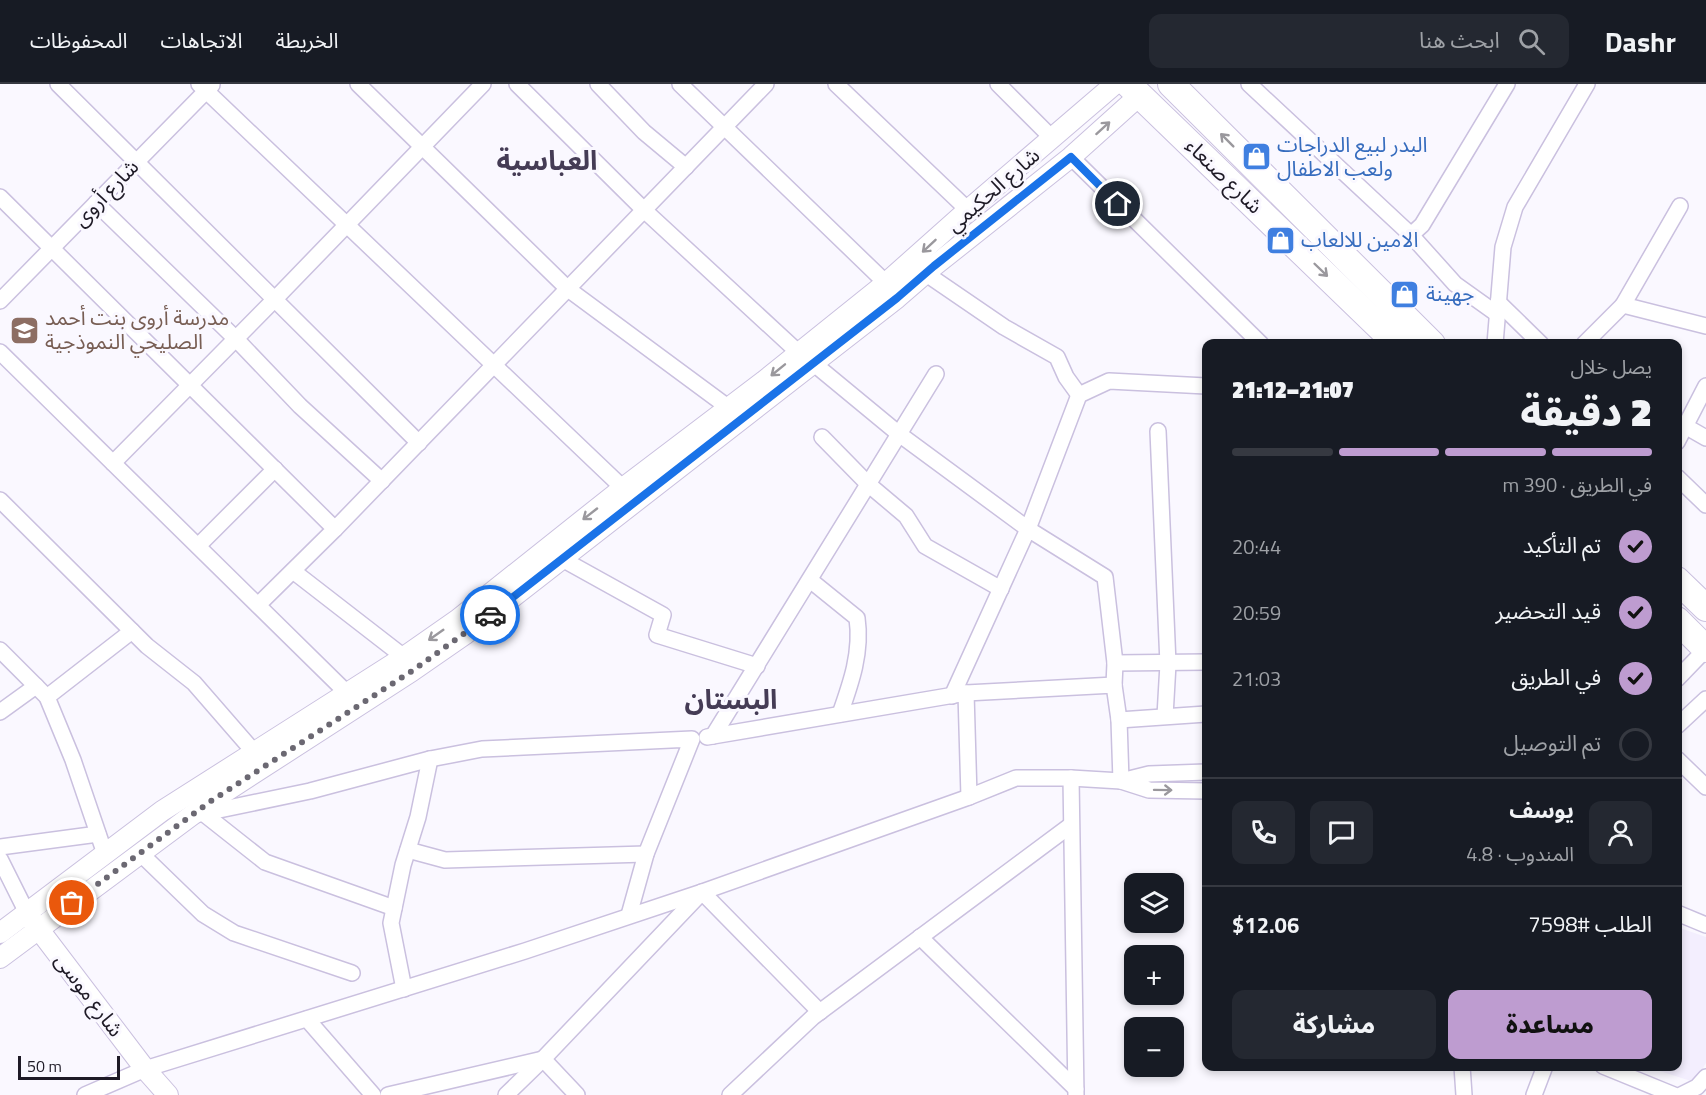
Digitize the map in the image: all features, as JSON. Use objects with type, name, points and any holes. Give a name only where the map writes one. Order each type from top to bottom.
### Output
[{"type":"highway","name":"شارع صنعاء","points":[[1171,84],[1427,339]]},
{"type":"highway","name":"شارع صنعاء","points":[[1134,90],[1392,339]]},
{"type":"highway","points":[[1265,216],[1276,218],[1285,210],[1285,198]]},
{"type":"highway","points":[[1300,250],[1300,242],[1304,237],[1311,233],[1320,234]]},
{"type":"highway","points":[[1682,585],[1706,608]]},
{"type":"highway","points":[[1682,625],[1706,649]]},
{"type":"street","points":[[58,84],[419,443]]},
{"type":"street","points":[[358,84],[568,289],[729,408]]},
{"type":"street","points":[[113,463],[483,84]]},
{"type":"street","points":[[517,84],[644,210],[806,358],[899,434],[1028,529],[1105,577],[1115,663],[1114,685],[1119,720],[1121,781]]},
{"type":"street","points":[[598,84],[644,132],[686,167]]},
{"type":"street","points":[[680,84],[886,283]]},
{"type":"street","points":[[258,605],[336,529],[766,84]]},
{"type":"street","points":[[836,84],[968,210]]},
{"type":"street","points":[[998,84],[1052,138]]},
{"type":"street","name":"شارع الحكيمي","points":[[0,933],[33,921],[140,853],[464,634],[562,559],[806,358],[968,210],[1115,84]]},
{"type":"street","points":[[1249,84],[1411,236],[1455,284],[1498,308],[1535,339]]},
{"type":"street","points":[[1411,236],[1422,225],[1507,84]]},
{"type":"street","points":[[1495,339],[1503,247],[1515,207],[1587,84]]},
{"type":"street","points":[[206,86],[493,366],[623,488]]},
{"type":"street","name":"شارع أروى","points":[[0,301],[136,162],[206,86]]},
{"type":"street","name":"شارع الحكيمي","points":[[0,958],[33,921],[105,854],[162,811],[404,657],[457,620],[623,488],[729,408],[897,298],[1071,157],[1134,90]]},
{"type":"street","points":[[1071,157],[1256,339]]},
{"type":"street","points":[[0,197],[336,529]]},
{"type":"street","points":[[96,203],[236,339],[300,406],[382,481]]},
{"type":"street","points":[[1589,339],[1623,305],[1680,206]]},
{"type":"street","points":[[925,273],[1004,327],[1057,357],[1066,377],[1079,395]]},
{"type":"street","points":[[1623,305],[1706,326]]},
{"type":"street","points":[[0,352],[347,693]]},
{"type":"street","points":[[713,736],[936,374]]},
{"type":"street","points":[[969,797],[959,694],[1000,589],[1028,529],[1079,395],[1109,381],[1202,386]]},
{"type":"street","points":[[1682,432],[1706,386]]},
{"type":"street","points":[[1685,426],[1706,438]]},
{"type":"street","points":[[1158,431],[1168,664],[1165,716]]},
{"type":"street","points":[[822,437],[868,484],[906,516],[925,546],[1000,589]]},
{"type":"street","points":[[198,546],[275,469]]},
{"type":"street","points":[[1682,482],[1706,505]]},
{"type":"street","points":[[0,500],[147,646],[194,683],[254,752]]},
{"type":"street","points":[[562,559],[663,615],[657,635],[757,666]]},
{"type":"street","points":[[293,571],[404,657]]},
{"type":"street","points":[[810,579],[857,618],[859,634],[853,679],[840,714]]},
{"type":"street","points":[[0,712],[42,691],[132,631]]},
{"type":"street","points":[[1682,674],[1706,649]]},
{"type":"street","points":[[0,650],[42,691],[73,760],[105,854]]},
{"type":"street","points":[[1115,663],[1202,663]]},
{"type":"street","points":[[196,815],[310,791],[430,759],[482,749],[692,739],[959,694],[1114,685]]},
{"type":"street","points":[[1682,723],[1703,708]]},
{"type":"street","points":[[1119,720],[1202,714]]},
{"type":"street","points":[[629,915],[646,854],[692,739]]},
{"type":"street","points":[[404,989],[391,923],[430,759]]},
{"type":"street","points":[[1682,764],[1706,787]]},
{"type":"street","points":[[1121,781],[1149,774],[1202,772]]},
{"type":"street","points":[[85,1095],[145,1069],[525,951],[702,892],[969,797],[1016,778],[1121,781],[1149,790],[1202,791]]},
{"type":"street","points":[[1071,778],[1076,1092]]},
{"type":"street","points":[[196,815],[265,862],[394,908]]},
{"type":"street","points":[[730,1095],[820,1011],[1071,825]]},
{"type":"street","points":[[0,847],[98,834]]},
{"type":"street","points":[[408,850],[445,860],[646,854]]},
{"type":"street","points":[[140,853],[203,914],[234,933],[352,973]]},
{"type":"street","name":"شارع موسى","points":[[0,859],[33,921],[145,1069],[168,1095]]},
{"type":"street","points":[[702,892],[820,1011]]},
{"type":"street","points":[[506,1095],[702,892]]},
{"type":"street","points":[[1682,915],[1706,925]]},
{"type":"street","points":[[920,937],[1076,1092]]},
{"type":"street","points":[[307,1019],[373,1095]]},
{"type":"street","points":[[388,1095],[543,1059]]},
{"type":"street","points":[[543,1059],[577,1095]]},
{"type":"street","points":[[1462,1071],[1464,1095]]},
{"type":"street","points":[[1534,1095],[1543,1071]]},
{"type":"street","points":[[1615,1071],[1674,1095]]},
{"type":"street","points":[[1681,1095],[1696,1087],[1706,1077]]},
{"type":"shaded area","points":[[1682,929],[1706,937],[1706,1063],[1694,1082],[1660,1071],[1682,1071]]},
{"type":"way so far","points":[[72,903],[211,801],[412,671],[490,615]]},
{"type":"place","name":"البدر لبيع الدراجات ولعب الاطفال","points":[[1256,157]]},
{"type":"place","name":"الامين للالعاب","points":[[1280,240]]},
{"type":"place","name":"جهينة","points":[[1405,294]]},
{"type":"place","name":"مدرسة أروى بنت أحمد الصليحي النموذجية","points":[[24,330]]},
{"type":"district","name":"العباسية","points":[[547,161]]},
{"type":"district","name":"البستان","points":[[731,700]]},
{"type":"route","points":[[490,615],[897,298],[1071,157],[1118,204]]}]
